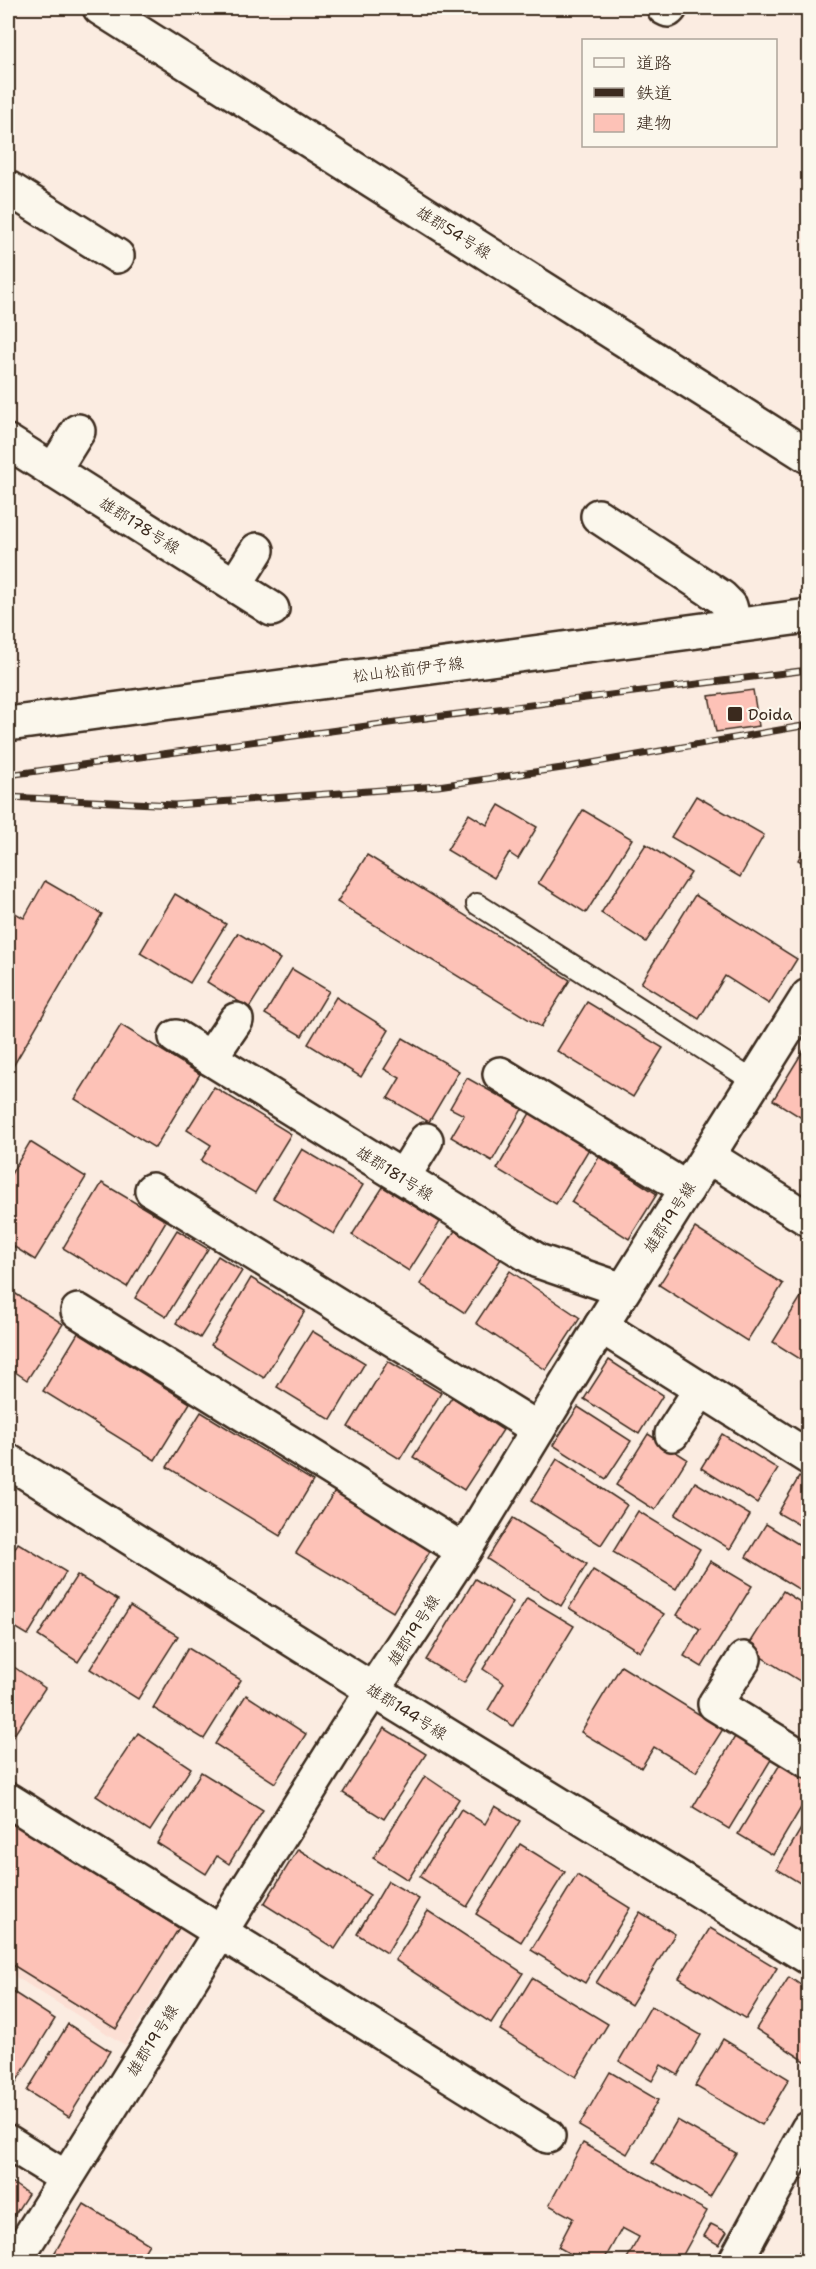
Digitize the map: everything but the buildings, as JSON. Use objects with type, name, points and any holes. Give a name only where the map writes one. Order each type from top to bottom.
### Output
[{"type":"street","name":"雄郡54号線","points":[[100,8],[808,456]]},
{"type":"street","points":[[664,8],[668,10],[670,8]]},
{"type":"street","points":[[8,188],[117,256]]},
{"type":"street","points":[[53,471],[78,431]]},
{"type":"street","name":"雄郡178号線","points":[[8,442],[272,609]]},
{"type":"street","points":[[598,516],[721,597],[730,606],[735,626]]},
{"type":"street","points":[[235,585],[257,550]]},
{"type":"street","name":"松山松前伊予線","points":[[8,724],[808,616]]},
{"type":"street","name":"雄郡19号線","points":[[14,2262],[219,1932],[464,1551],[623,1290],[709,1157],[808,996]]},
{"type":"street","points":[[210,1058],[236,1020]]},
{"type":"street","name":"雄郡181号線","points":[[176,1037],[538,1262],[623,1290]]},
{"type":"street","points":[[500,1074],[687,1189]]},
{"type":"street","points":[[403,1177],[426,1140]]},
{"type":"street","points":[[709,1157],[808,1219]]},
{"type":"street","points":[[153,1190],[538,1429]]},
{"type":"street","points":[[78,1311],[464,1551]]},
{"type":"street","points":[[601,1326],[808,1457]]},
{"type":"street","points":[[672,1434],[700,1389]]},
{"type":"street","name":"雄郡144号線","points":[[8,1461],[373,1690],[808,1957]]},
{"type":"street","points":[[744,1659],[716,1704],[808,1761]]},
{"type":"street","points":[[8,1800],[548,2136]]},
{"type":"street","points":[[735,2262],[808,2129]]},
{"type":"street","points":[[8,2142],[66,2178]]},
{"type":"lane","points":[[477,904],[755,1082]]},
{"type":"shaded area","points":[[8,1817],[195,1934],[125,2045],[8,1972]]},
{"type":"railway","points":[[8,775],[411,720],[808,670]]},
{"type":"railway","points":[[8,797],[175,805],[438,786],[569,767],[808,725]]},
{"type":"place","name":"Doida","points":[[735,714]]}]
